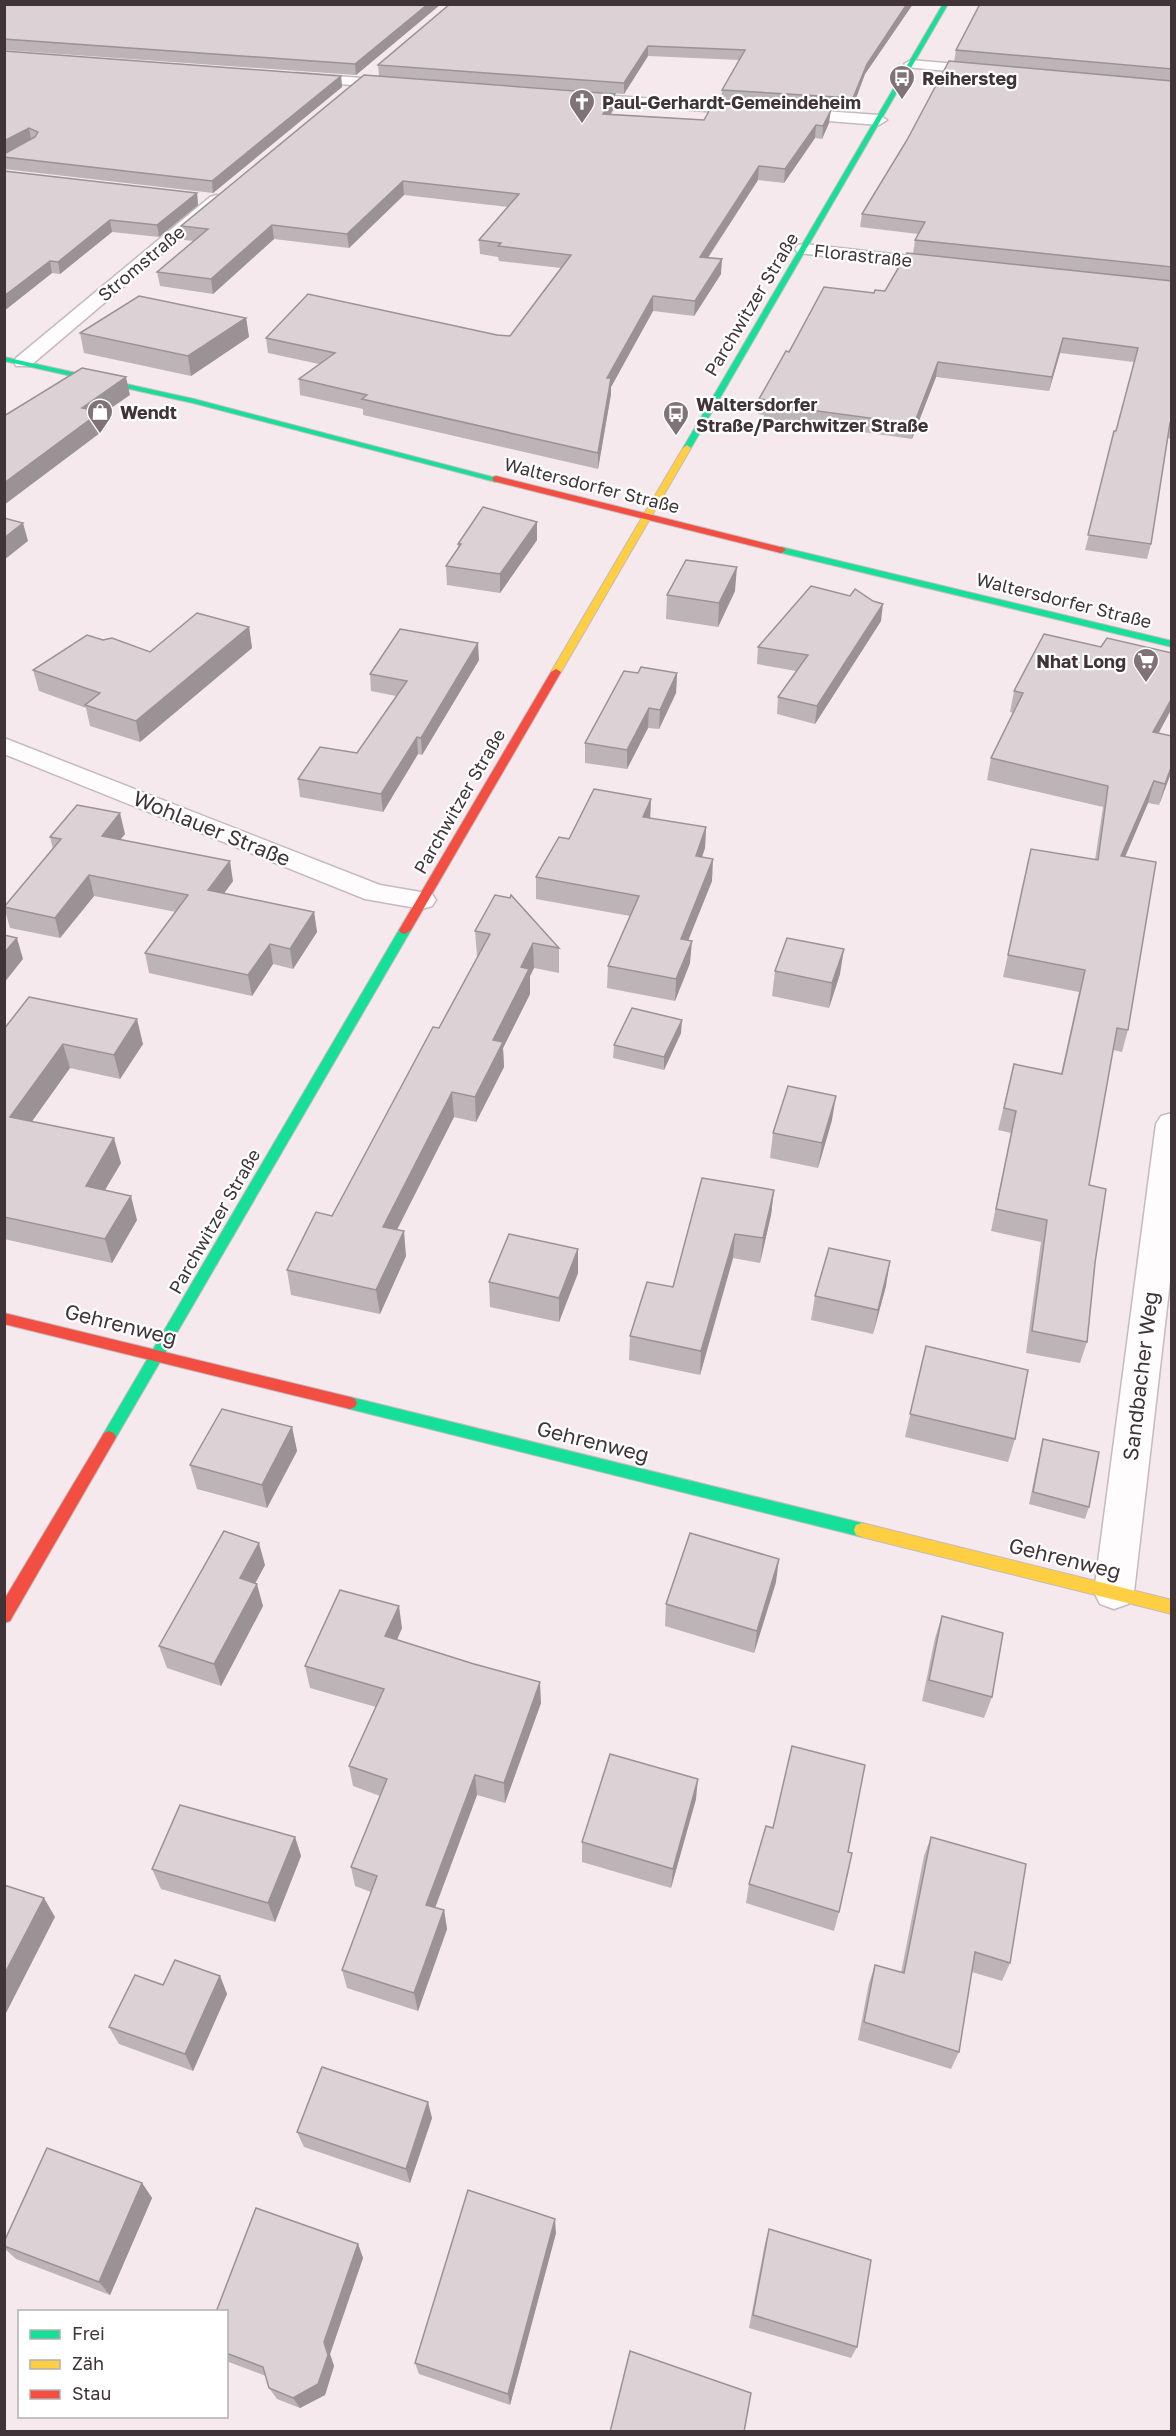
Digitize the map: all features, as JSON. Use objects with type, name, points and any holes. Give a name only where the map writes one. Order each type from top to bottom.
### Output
[{"type":"street","name":"Parchwitzer Straße","points":[[4,1616],[946,4]]},
{"type":"street","points":[[911,64],[1001,72]]},
{"type":"street","points":[[343,96],[379,66]]},
{"type":"street","points":[[278,76],[417,86]]},
{"type":"street","points":[[558,96],[879,120]]},
{"type":"street","name":"Stromstraße","points":[[23,363],[232,186]]},
{"type":"street","points":[[192,197],[216,200]]},
{"type":"street","name":"Florastraße","points":[[804,249],[958,266]]},
{"type":"street","name":"Waltersdorfer Straße","points":[[4,359],[152,392],[645,517],[1172,644]]},
{"type":"street","name":"Wohlauer Straße","points":[[4,745],[375,893],[422,900]]},
{"type":"street","name":"Sandbacher Weg","points":[[1114,1592],[1172,1124]]},
{"type":"street","name":"Gehrenweg","points":[[4,1318],[158,1354],[1172,1607]]},
{"type":"building","points":[[4,4],[428,4],[355,64],[4,39]]},
{"type":"building","points":[[450,4],[907,4],[867,64],[853,98],[722,90],[745,50],[648,46],[624,83],[378,65]]},
{"type":"building","points":[[980,4],[1172,4],[1172,69],[956,50]]},
{"type":"building","points":[[4,51],[341,76],[212,181],[4,157],[4,154],[35,137],[38,132],[29,128],[4,141]]},
{"type":"building","points":[[949,61],[1172,81],[1172,267],[915,240],[925,222],[862,214],[907,140]]},
{"type":"building","points":[[364,75],[615,94],[603,114],[704,120],[714,102],[831,110],[823,126],[816,125],[785,169],[759,166],[700,257],[722,259],[695,301],[653,296],[607,378],[611,378],[598,453],[362,399],[367,395],[299,379],[335,353],[266,338],[308,294],[510,336],[571,255],[498,246],[501,243],[479,240],[519,194],[403,181],[347,234],[272,225],[211,279],[157,272],[208,229],[181,226]]},
{"type":"building","points":[[4,171],[197,193],[157,225],[110,220],[58,262],[50,261],[4,296]]},
{"type":"building","points":[[907,253],[1172,281],[1172,423],[1170,423],[1151,544],[1088,535],[1138,348],[1063,338],[1052,377],[938,362],[914,424],[765,404],[767,400],[759,399],[786,351],[789,352],[824,287],[874,293],[875,290],[885,291]]},
{"type":"building","points":[[139,296],[246,318],[188,356],[80,333]]},
{"type":"building","points":[[82,368],[126,377],[82,408],[100,412],[4,483],[4,416]]},
{"type":"building","points":[[483,507],[537,522],[500,574],[446,566],[461,544],[458,544]]},
{"type":"building","points":[[4,518],[23,523],[4,538]]},
{"type":"building","points":[[686,560],[737,567],[719,603],[667,595]]},
{"type":"building","points":[[811,586],[850,596],[855,589],[873,601],[883,604],[817,706],[778,697],[808,655],[758,647]]},
{"type":"building","points":[[197,613],[249,627],[136,721],[85,705],[100,693],[33,670],[87,635],[103,640],[112,638],[150,652]]},
{"type":"building","points":[[400,629],[478,643],[421,738],[417,737],[381,794],[298,779],[320,747],[357,753],[407,681],[370,674]]},
{"type":"building","points":[[1044,634],[1101,647],[1107,638],[1172,653],[1172,698],[1153,732],[1172,736],[1172,765],[1165,784],[1154,781],[1121,856],[1156,862],[1128,1030],[1117,1028],[1089,1185],[1106,1189],[1087,1342],[1032,1331],[1047,1220],[996,1209],[1016,1111],[1004,1108],[1014,1064],[1062,1074],[1085,970],[1008,955],[1031,849],[1098,860],[1108,786],[991,758],[1023,693],[1014,691]]},
{"type":"building","points":[[641,667],[677,673],[660,710],[649,708],[627,750],[585,743],[624,671],[638,673]]},
{"type":"building","points":[[594,789],[651,799],[643,817],[706,827],[696,856],[713,859],[681,939],[692,941],[676,979],[608,966],[639,896],[536,877],[559,837],[569,839]]},
{"type":"building","points":[[77,805],[120,813],[102,836],[230,861],[208,890],[314,912],[290,949],[270,944],[248,975],[145,953],[188,895],[89,875],[55,918],[4,907],[61,839],[50,837]]},
{"type":"building","points":[[495,895],[510,898],[511,895],[559,948],[533,943],[521,967],[529,969],[493,1040],[503,1042],[475,1097],[452,1092],[383,1227],[404,1231],[376,1290],[287,1270],[316,1212],[332,1216],[433,1027],[439,1028],[490,934],[475,931]]},
{"type":"building","points":[[4,935],[17,938],[4,953]]},
{"type":"building","points":[[787,938],[844,949],[832,983],[775,971]]},
{"type":"building","points":[[29,997],[137,1019],[114,1055],[63,1044],[10,1117],[114,1138],[86,1186],[131,1196],[105,1239],[4,1217],[4,1029]]},
{"type":"building","points":[[632,1008],[682,1020],[664,1057],[614,1045]]},
{"type":"building","points":[[788,1086],[836,1096],[822,1143],[773,1133]]},
{"type":"building","points":[[702,1178],[774,1190],[763,1238],[735,1234],[701,1351],[630,1336],[647,1282],[673,1287]]},
{"type":"building","points":[[509,1234],[578,1249],[559,1298],[489,1282]]},
{"type":"building","points":[[829,1248],[890,1261],[878,1310],[815,1296]]},
{"type":"building","points":[[926,1346],[1028,1370],[1015,1439],[910,1414]]},
{"type":"building","points":[[222,1409],[292,1427],[262,1485],[190,1465]]},
{"type":"building","points":[[1043,1439],[1099,1452],[1089,1507],[1033,1492]]},
{"type":"building","points":[[224,1531],[259,1543],[240,1578],[257,1584],[214,1664],[159,1646]]},
{"type":"building","points":[[690,1533],[779,1559],[757,1631],[666,1604]]},
{"type":"building","points":[[340,1590],[399,1606],[385,1636],[540,1682],[504,1783],[475,1775],[426,1905],[444,1910],[414,1993],[342,1970],[377,1876],[351,1867],[387,1779],[349,1766],[384,1689],[305,1666]]},
{"type":"building","points":[[942,1616],[1003,1633],[992,1697],[929,1680]]},
{"type":"building","points":[[792,1746],[865,1765],[848,1852],[852,1853],[839,1912],[749,1884],[766,1826],[773,1828]]},
{"type":"building","points":[[610,1754],[698,1779],[673,1869],[582,1842]]},
{"type":"building","points":[[180,1805],[295,1837],[268,1903],[152,1869]]},
{"type":"building","points":[[931,1837],[1026,1864],[1010,1963],[975,1952],[959,2052],[864,2022],[875,1965],[904,1973]]},
{"type":"building","points":[[4,1885],[44,1898],[4,1975]]},
{"type":"building","points":[[175,1960],[220,1976],[185,2054],[109,2027],[135,1975],[163,1985]]},
{"type":"building","points":[[322,2067],[428,2102],[406,2169],[297,2132]]},
{"type":"building","points":[[47,2148],[142,2183],[99,2282],[4,2246]]},
{"type":"building","points":[[468,2190],[555,2219],[508,2394],[415,2363]]},
{"type":"building","points":[[256,2208],[358,2244],[324,2342],[328,2355],[318,2384],[293,2398],[269,2388],[263,2367],[228,2354],[228,2310],[217,2310]]},
{"type":"building","points":[[769,2229],[871,2260],[857,2347],[753,2315]]},
{"type":"building","points":[[630,2351],[751,2393],[744,2432],[610,2432]]},
{"type":"traffic: fast","points":[[687,448],[946,4]]},
{"type":"traffic: fast","points":[[4,359],[194,401],[496,479]]},
{"type":"traffic: fast","points":[[781,550],[1172,644]]},
{"type":"traffic: fast","points":[[109,1437],[405,930]]},
{"type":"traffic: fast","points":[[350,1403],[862,1530]]},
{"type":"traffic: slow","points":[[556,672],[687,448]]},
{"type":"traffic: slow","points":[[862,1530],[1172,1607]]},
{"type":"traffic: jam","points":[[496,479],[781,550]]},
{"type":"traffic: jam","points":[[405,930],[556,672]]},
{"type":"traffic: jam","points":[[4,1318],[350,1403]]},
{"type":"traffic: jam","points":[[4,1616],[109,1437]]},
{"type":"place","name":"Reihersteg","points":[[902,101]]},
{"type":"place","name":"Paul-Gerhardt-Gemeindeheim","points":[[582,125]]},
{"type":"place","name":"Wendt","points":[[100,435]]},
{"type":"place","name":"Waltersdorfer Straße/Parchwitzer Straße","points":[[676,437]]},
{"type":"place","name":"Nhat Long","points":[[1146,684]]}]
